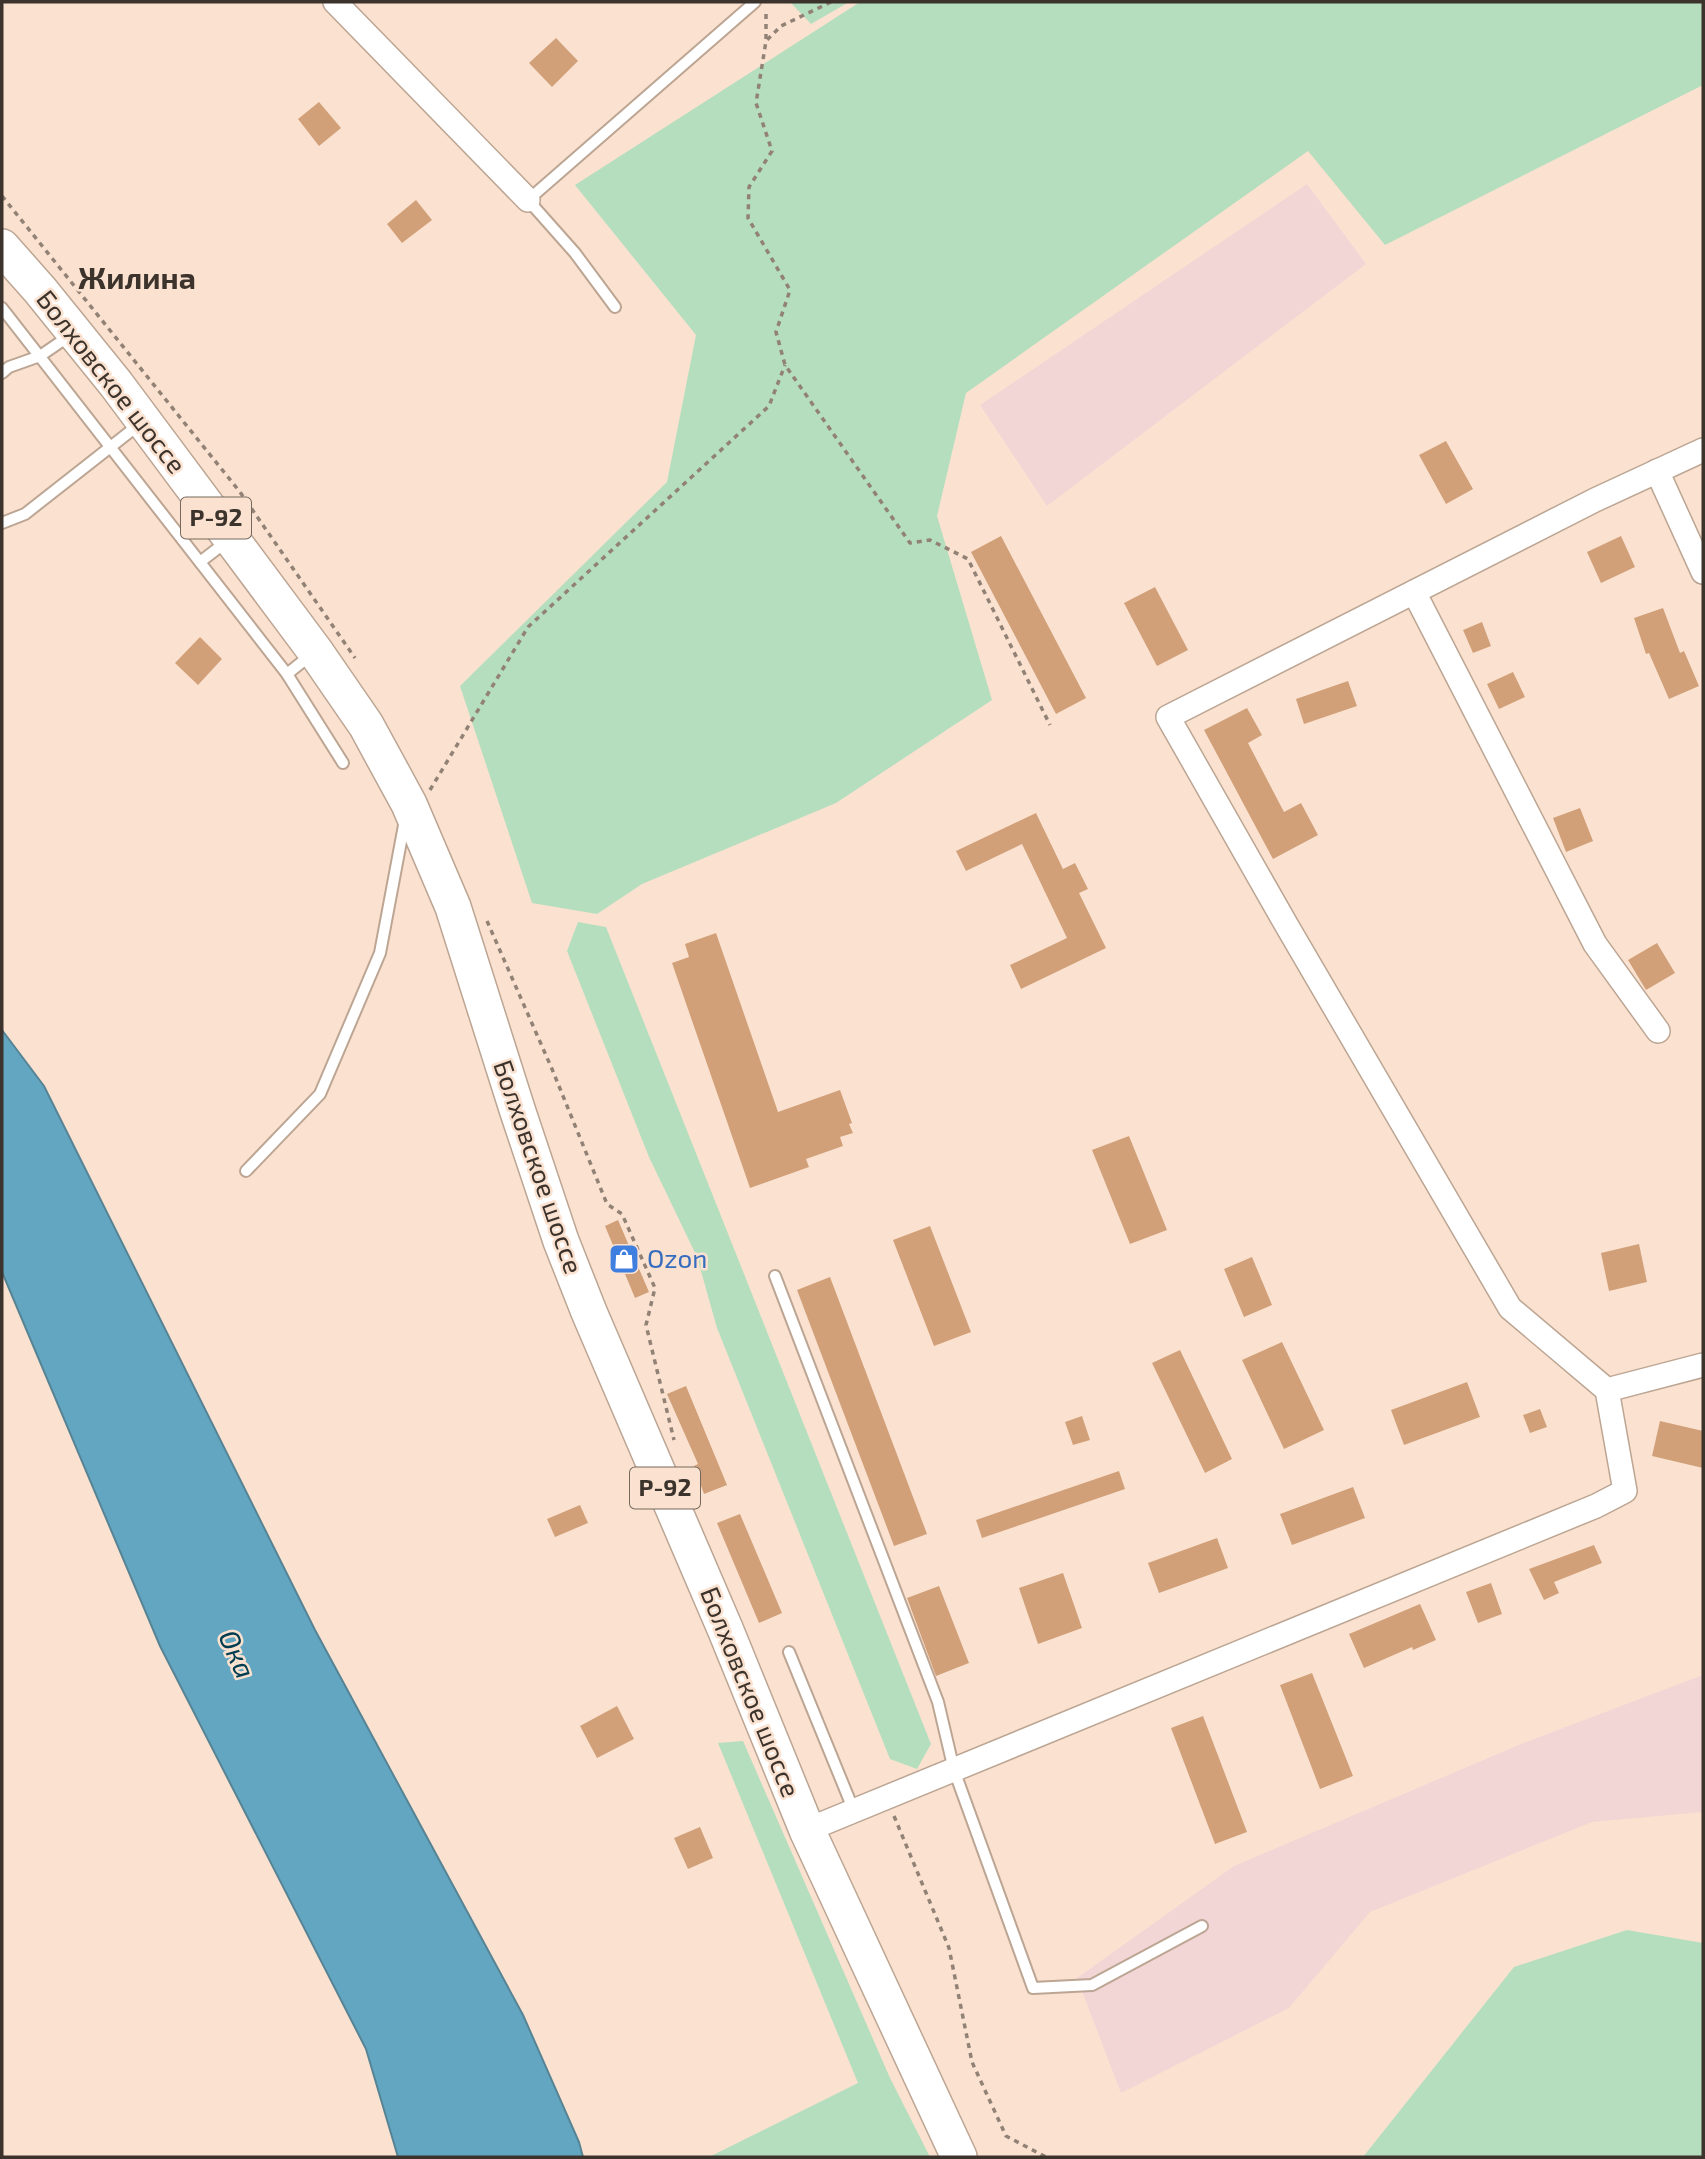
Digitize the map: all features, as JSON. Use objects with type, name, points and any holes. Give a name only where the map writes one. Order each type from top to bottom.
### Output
[{"type":"main road","name":"Болховское шоссе","points":[[2,247],[144,422],[316,651],[419,797],[432,853],[453,907],[566,1252],[807,1830],[959,2157]]},
{"type":"street","points":[[335,2],[528,200]]},
{"type":"street","points":[[807,1830],[1596,1506],[1625,1491],[1607,1390],[1510,1308],[1293,938],[1168,717],[1595,500],[1703,450]]},
{"type":"street","points":[[1657,471],[1703,572]]},
{"type":"street","points":[[1414,592],[1595,944],[1658,1031]]},
{"type":"street","points":[[1607,1390],[1703,1365]]},
{"type":"lane","points":[[615,307],[575,253],[528,200],[755,2]]},
{"type":"lane","points":[[2,308],[287,674],[343,763]]},
{"type":"lane","points":[[2,373],[9,367],[40,356],[74,333]]},
{"type":"lane","points":[[2,523],[25,514],[144,422]]},
{"type":"lane","points":[[201,562],[231,537]]},
{"type":"lane","points":[[287,674],[316,651]]},
{"type":"lane","points":[[246,1171],[320,1094],[380,953],[419,797]]},
{"type":"lane","points":[[775,1276],[938,1702],[954,1770],[1032,1988],[1091,1985],[1202,1926]]},
{"type":"lane","points":[[789,1652],[853,1811]]},
{"type":"path","points":[[766,2],[766,41],[755,103],[772,151],[749,187],[748,218],[790,290],[776,332],[785,365],[910,543],[930,540],[968,559],[1050,725]]},
{"type":"path","points":[[766,41],[781,26],[831,2]]},
{"type":"path","points":[[419,797],[528,626],[769,406],[785,365]]},
{"type":"path","points":[[886,1798],[949,1948],[972,2062],[1006,2136],[1046,2157]]},
{"type":"shaded area","points":[[1307,184],[1366,264],[1047,506],[980,405]]},
{"type":"shaded area","points":[[1703,1675],[1703,1812],[1592,1822],[1370,1912],[1289,2008],[1121,2093],[1077,1978],[1234,1866],[1521,1744]]},
{"type":"green space","points":[[790,2],[849,2],[811,24]]},
{"type":"green space","points":[[860,2],[1703,2],[1703,85],[1385,245],[1308,151],[966,393],[937,516],[992,700],[836,803],[642,884],[597,914],[532,903],[460,686],[667,482],[696,335],[575,185]]},
{"type":"green space","points":[[578,922],[606,927],[931,1744],[917,1769],[890,1759],[717,1328],[697,1257],[649,1157],[567,951]]},
{"type":"green space","points":[[743,1741],[890,2078],[930,2157],[709,2157],[858,2083],[718,1743]]},
{"type":"green space","points":[[1627,1930],[1703,1943],[1703,2157],[1363,2157],[1514,1967]]},
{"type":"water","name":"Ока","points":[[2,1030],[44,1086],[315,1630],[523,2015],[579,2142],[583,2157],[398,2157],[366,2049],[160,1646],[2,1272]]},
{"type":"building","points":[[556,38],[578,61],[552,87],[529,63]]},
{"type":"building","points":[[319,102],[341,128],[319,146],[298,119]]},
{"type":"building","points":[[416,200],[432,220],[402,243],[387,224]]},
{"type":"building","points":[[1446,441],[1473,489],[1446,504],[1419,455]]},
{"type":"building","points":[[1001,536],[1086,698],[1056,714],[971,552]]},
{"type":"building","points":[[1621,536],[1635,567],[1601,583],[1587,552]]},
{"type":"building","points":[[1155,587],[1188,650],[1157,666],[1124,603]]},
{"type":"building","points":[[1663,608],[1680,653],[1684,651],[1699,686],[1669,699],[1649,653],[1646,654],[1634,618]]},
{"type":"building","points":[[1482,622],[1491,646],[1473,653],[1463,630]]},
{"type":"building","points":[[200,637],[222,659],[198,685],[175,663]]},
{"type":"building","points":[[1513,672],[1525,697],[1499,709],[1487,684]]},
{"type":"building","points":[[1348,681],[1357,706],[1304,724],[1296,699]]},
{"type":"building","points":[[1247,708],[1262,735],[1248,743],[1284,812],[1301,803],[1318,835],[1273,859],[1204,730]]},
{"type":"building","points":[[1580,808],[1593,841],[1566,852],[1553,818]]},
{"type":"building","points":[[1036,813],[1063,869],[1075,863],[1088,889],[1079,893],[1106,948],[1021,989],[1010,965],[1067,938],[1022,844],[966,871],[956,851]]},
{"type":"building","points":[[716,933],[778,1112],[840,1090],[852,1123],[849,1124],[853,1133],[840,1137],[843,1146],[806,1159],[809,1167],[750,1188],[672,963],[689,957],[685,944]]},
{"type":"building","points":[[1657,943],[1675,973],[1646,990],[1628,960]]},
{"type":"building","points":[[1129,1136],[1167,1230],[1130,1244],[1092,1150]]},
{"type":"building","points":[[618,1220],[649,1292],[635,1298],[605,1226]]},
{"type":"building","points":[[930,1226],[971,1332],[934,1346],[893,1240]]},
{"type":"building","points":[[1639,1244],[1647,1282],[1609,1291],[1601,1253]]},
{"type":"building","points":[[1252,1257],[1272,1305],[1244,1317],[1224,1269]]},
{"type":"building","points":[[830,1277],[927,1534],[894,1546],[797,1290]]},
{"type":"building","points":[[1282,1342],[1324,1430],[1284,1449],[1242,1360]]},
{"type":"building","points":[[1180,1350],[1232,1459],[1205,1473],[1152,1363]]},
{"type":"building","points":[[1467,1382],[1480,1417],[1404,1445],[1391,1410]]},
{"type":"building","points":[[686,1386],[727,1485],[704,1494],[694,1466],[698,1464],[667,1394]]},
{"type":"building","points":[[1540,1409],[1547,1427],[1530,1433],[1523,1415]]},
{"type":"building","points":[[1082,1416],[1090,1440],[1073,1445],[1065,1422]]},
{"type":"building","points":[[1660,1421],[1703,1431],[1703,1468],[1652,1456]]},
{"type":"building","points":[[1119,1471],[1125,1489],[982,1538],[976,1520]]},
{"type":"building","points":[[1353,1487],[1365,1518],[1292,1545],[1280,1514]]},
{"type":"building","points":[[580,1505],[588,1523],[555,1537],[547,1519]]},
{"type":"building","points":[[740,1514],[782,1613],[759,1623],[717,1523]]},
{"type":"building","points":[[1217,1538],[1228,1568],[1159,1593],[1148,1563]]},
{"type":"building","points":[[1594,1545],[1602,1563],[1554,1582],[1559,1593],[1544,1600],[1529,1569]]},
{"type":"building","points":[[1063,1573],[1082,1628],[1038,1644],[1019,1588]]},
{"type":"building","points":[[1491,1583],[1502,1614],[1478,1623],[1466,1592]]},
{"type":"building","points":[[939,1586],[969,1663],[936,1676],[907,1598]]},
{"type":"building","points":[[1420,1604],[1436,1640],[1413,1650],[1412,1647],[1364,1668],[1349,1634]]},
{"type":"building","points":[[1312,1673],[1353,1776],[1320,1789],[1280,1685]]},
{"type":"building","points":[[617,1706],[634,1739],[597,1758],[580,1726]]},
{"type":"building","points":[[1203,1716],[1247,1832],[1215,1844],[1171,1728]]},
{"type":"building","points":[[700,1827],[713,1858],[688,1869],[674,1838]]},
{"type":"place","name":"Ozon","points":[[624,1259]]},
{"type":"district","name":"Жилина","points":[[137,279]]}]
